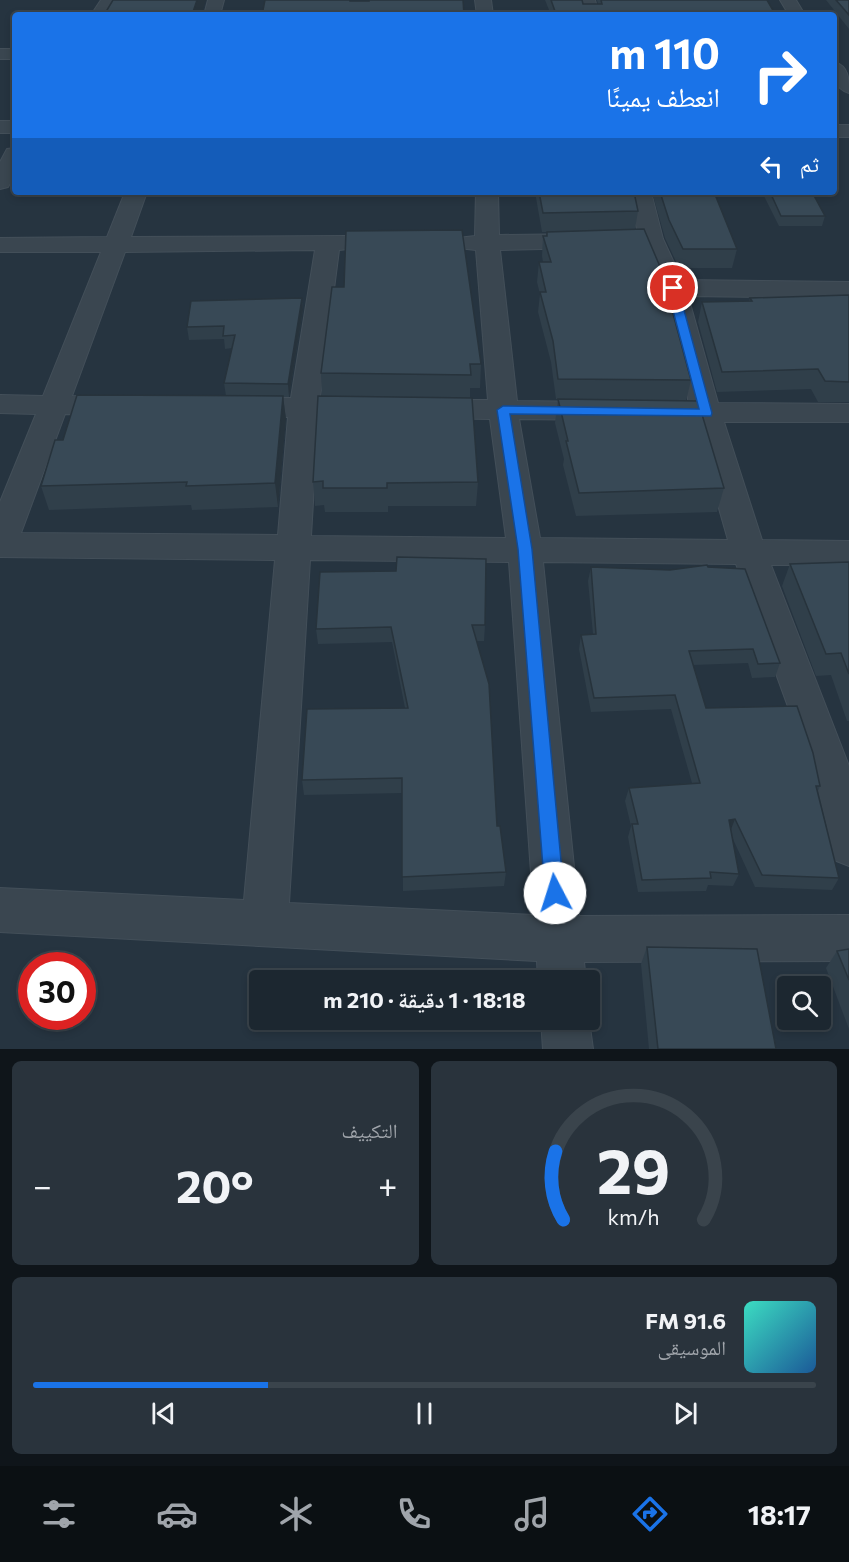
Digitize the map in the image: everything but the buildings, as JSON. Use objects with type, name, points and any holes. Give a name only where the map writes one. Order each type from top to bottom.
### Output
[{"type":"street","points":[[0,182],[12,160]]},
{"type":"street","points":[[135,195],[0,545],[748,550],[849,553]]},
{"type":"street","points":[[488,195],[488,243],[503,410],[525,549],[560,960]]},
{"type":"street","points":[[628,239],[639,195]]},
{"type":"street","points":[[442,243],[628,239],[673,288],[706,413],[748,550],[837,756],[849,846]]},
{"type":"street","points":[[265,925],[304,407],[328,243]]},
{"type":"street","points":[[0,246],[374,243]]},
{"type":"street","points":[[673,288],[849,290]]},
{"type":"street","points":[[0,404],[150,406]]},
{"type":"street","points":[[209,406],[706,413],[849,412]]},
{"type":"street","points":[[0,910],[265,925],[560,960],[849,938]]},
{"type":"street","points":[[566,1030],[568,1049]]},
{"type":"route","points":[[555,893],[525,549],[503,410],[706,413],[673,288]]}]
